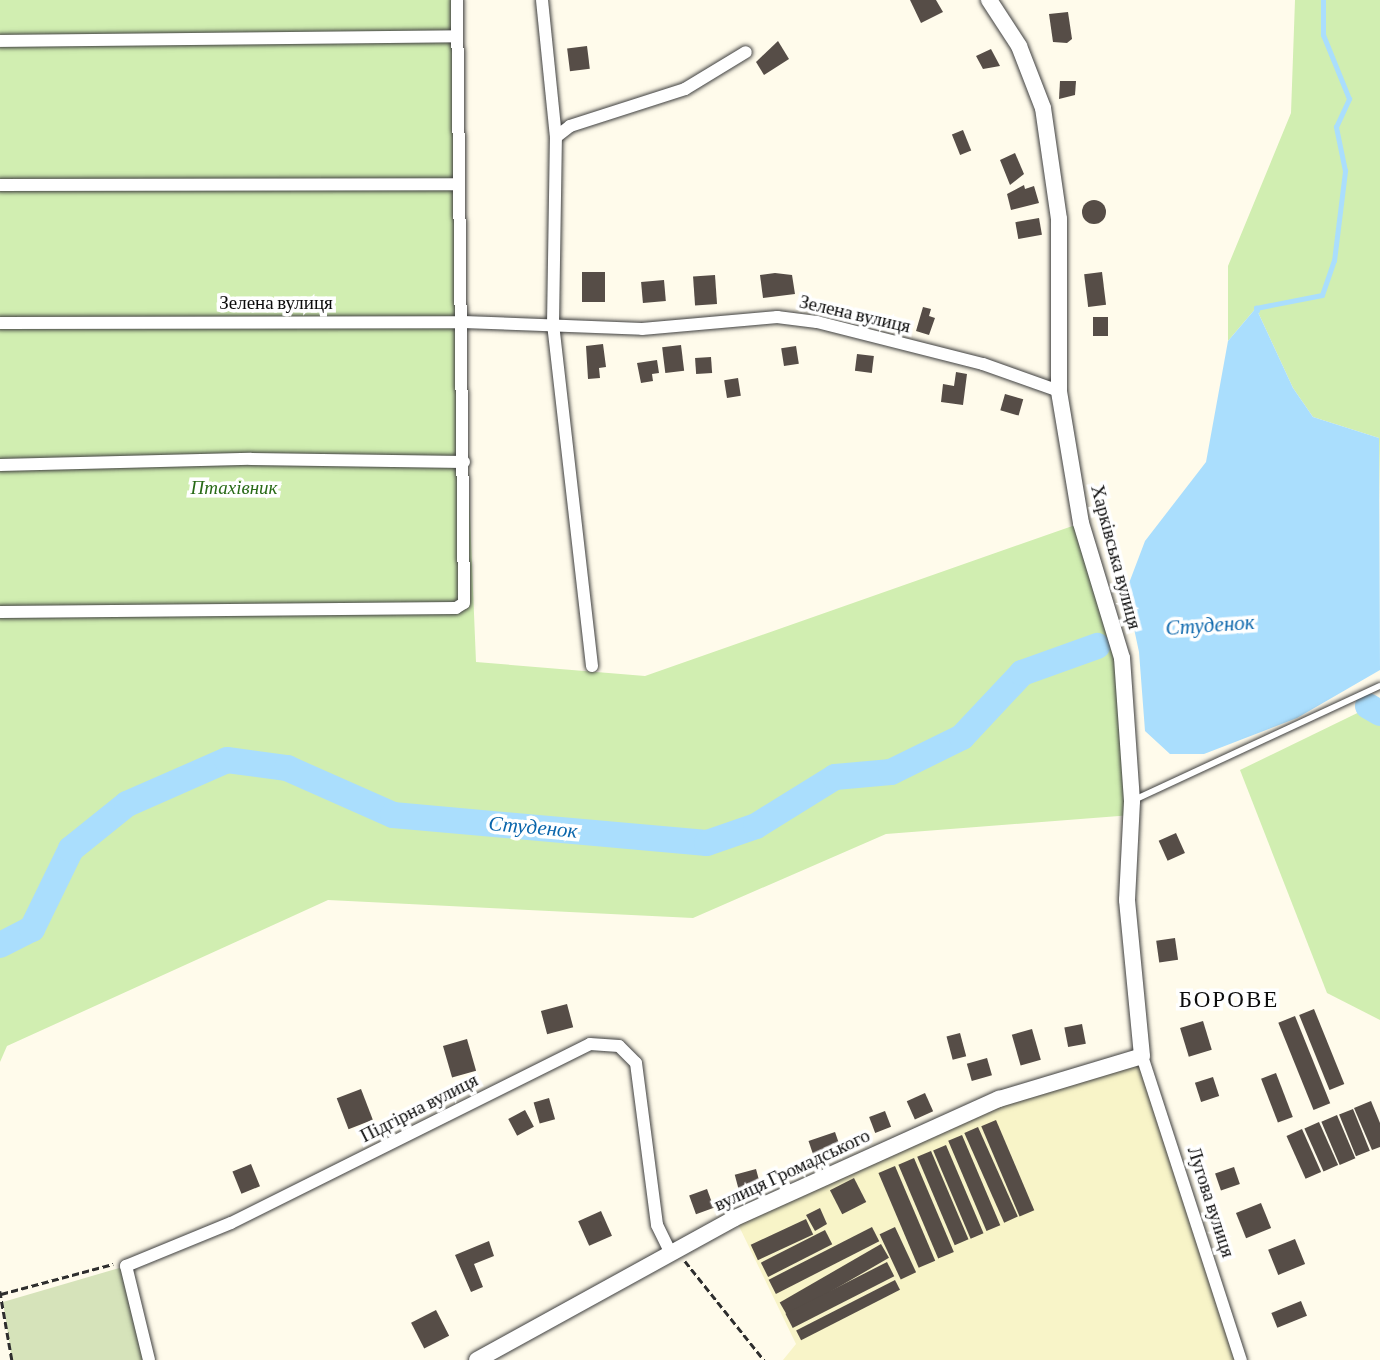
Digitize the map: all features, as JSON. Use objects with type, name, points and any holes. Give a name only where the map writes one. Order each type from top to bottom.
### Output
[{"type":"street","points":[[0,612],[456,608],[464,603],[463,322],[456,184],[457,0]]},
{"type":"street","points":[[542,0],[555,137],[553,324],[592,666]]},
{"type":"street","name":"Харківська вулиця","points":[[989,0],[1019,46],[1043,108],[1059,219],[1059,391],[1081,523],[1122,658],[1132,801],[1127,900],[1142,1056]]},
{"type":"street","points":[[0,41],[456,36]]},
{"type":"street","points":[[555,137],[570,126],[685,89],[746,52]]},
{"type":"street","points":[[0,185],[456,184]]},
{"type":"street","name":"Зелена вулиця","points":[[0,323],[463,322],[642,329],[777,317],[817,322],[983,365],[1059,391]]},
{"type":"street","points":[[0,465],[251,459],[464,462]]},
{"type":"street","name":"Підгірна вулиця","points":[[126,1266],[231,1223],[590,1044],[619,1046],[636,1063],[657,1224],[670,1252]]},
{"type":"street","name":"вулиця Громадського","points":[[477,1360],[670,1252],[999,1099],[1142,1056]]},
{"type":"street","name":"Лугова вулиця","points":[[1142,1056],[1241,1360]]},
{"type":"street","points":[[126,1266],[149,1360]]},
{"type":"lane","points":[[1132,801],[1380,686]]},
{"type":"path","points":[[670,1252],[688,1263],[705,1282],[737,1330],[764,1360]]},
{"type":"path","points":[[12,1360],[1,1292],[118,1262],[126,1266]]},
{"type":"shaded area","points":[[1142,1056],[1241,1360],[783,1360],[796,1344],[735,1218],[999,1099]]},
{"type":"green space","name":"Птахівник","points":[[0,0],[457,0],[457,201],[476,662],[645,676],[1081,523],[1122,658],[1132,815],[886,834],[693,918],[328,900],[7,1046],[0,1062]]},
{"type":"green space","points":[[1295,0],[1380,0],[1380,501],[1379,438],[1313,417],[1293,388],[1256,308],[1228,341],[1228,266],[1291,113]]},
{"type":"green space","points":[[1380,702],[1380,1020],[1327,993],[1240,770]]},
{"type":"green space","points":[[126,1266],[149,1360],[12,1360],[3,1302]]},
{"type":"water","points":[[1256,308],[1293,388],[1313,417],[1379,438],[1380,670],[1297,718],[1204,754],[1170,754],[1145,731],[1139,652],[1126,591],[1145,541],[1206,462],[1228,341]]},
{"type":"building","points":[[910,0],[936,0],[943,12],[921,23]]},
{"type":"building","points":[[1068,12],[1072,39],[1067,43],[1053,42],[1049,14]]},
{"type":"building","points":[[778,41],[789,59],[764,75],[756,62]]},
{"type":"building","points":[[587,46],[590,69],[570,71],[567,48]]},
{"type":"building","points":[[991,49],[1000,66],[983,69],[976,56]]},
{"type":"building","points":[[1060,81],[1076,81],[1075,95],[1059,99]]},
{"type":"building","points":[[963,130],[971,150],[960,155],[952,134]]},
{"type":"building","points":[[1015,153],[1024,174],[1010,185],[1000,160]]},
{"type":"building","points":[[1024,185],[1025,189],[1034,186],[1039,203],[1011,210],[1007,194]]},
{"type":"building","points":[[1094,200],[1105,207],[1106,212],[1099,223],[1094,224],[1083,217],[1082,212],[1089,201]]},
{"type":"building","points":[[1039,218],[1042,235],[1018,239],[1015,222]]},
{"type":"building","points":[[582,272],[605,272],[605,302],[582,302]]},
{"type":"building","points":[[1102,272],[1106,305],[1088,307],[1084,274]]},
{"type":"building","points":[[715,275],[717,304],[695,305],[693,277]]},
{"type":"building","points":[[760,275],[792,275],[795,294],[763,298]]},
{"type":"building","points":[[664,280],[666,301],[643,303],[641,282]]},
{"type":"building","points":[[923,307],[931,309],[929,316],[935,318],[929,335],[916,331]]},
{"type":"building","points":[[1093,317],[1108,317],[1108,336],[1093,336]]},
{"type":"building","points":[[603,344],[606,367],[599,368],[600,378],[588,379],[586,346]]},
{"type":"building","points":[[681,345],[684,371],[665,373],[662,347]]},
{"type":"building","points":[[796,346],[799,364],[784,366],[781,348]]},
{"type":"building","points":[[857,354],[874,356],[872,373],[855,371]]},
{"type":"building","points":[[711,357],[712,373],[696,374],[695,358]]},
{"type":"building","points":[[657,360],[659,373],[652,374],[653,381],[641,383],[637,363]]},
{"type":"building","points":[[956,372],[967,374],[963,405],[941,402],[943,384],[954,386]]},
{"type":"building","points":[[738,378],[741,396],[727,398],[724,380]]},
{"type":"building","points":[[1005,394],[1023,399],[1019,416],[1000,410]]},
{"type":"building","points":[[1176,833],[1185,853],[1168,861],[1159,841]]},
{"type":"building","points":[[1175,938],[1178,960],[1159,962],[1156,941]]},
{"type":"building","points":[[567,1004],[573,1027],[547,1034],[541,1011]]},
{"type":"building","points":[[1314,1009],[1344,1084],[1330,1090],[1299,1015]]},
{"type":"building","points":[[1295,1016],[1330,1103],[1314,1110],[1278,1023]]},
{"type":"building","points":[[1203,1021],[1212,1050],[1189,1057],[1180,1028]]},
{"type":"building","points":[[1082,1024],[1086,1044],[1068,1047],[1064,1027]]},
{"type":"building","points":[[1032,1029],[1041,1060],[1021,1066],[1012,1035]]},
{"type":"building","points":[[960,1033],[966,1056],[953,1060],[946,1037]]},
{"type":"building","points":[[467,1039],[476,1071],[452,1078],[443,1046]]},
{"type":"building","points":[[987,1058],[992,1075],[972,1081],[967,1064]]},
{"type":"building","points":[[1276,1073],[1293,1117],[1278,1123],[1261,1079]]},
{"type":"building","points":[[1213,1077],[1219,1096],[1201,1102],[1195,1083]]},
{"type":"building","points":[[361,1089],[373,1120],[349,1129],[337,1098]]},
{"type":"building","points":[[925,1093],[933,1111],[915,1119],[907,1101]]},
{"type":"building","points":[[549,1098],[555,1119],[540,1124],[534,1102]]},
{"type":"building","points":[[1371,1101],[1380,1123],[1380,1147],[1372,1150],[1354,1108]]},
{"type":"building","points":[[1353,1109],[1370,1151],[1356,1156],[1339,1115]]},
{"type":"building","points":[[525,1110],[534,1127],[517,1136],[508,1119]]},
{"type":"building","points":[[885,1111],[891,1127],[875,1133],[869,1117]]},
{"type":"building","points":[[1337,1115],[1355,1158],[1340,1165],[1321,1122]]},
{"type":"building","points":[[996,1120],[1034,1210],[1020,1216],[981,1126]]},
{"type":"building","points":[[1319,1122],[1338,1165],[1323,1171],[1304,1129]]},
{"type":"building","points":[[978,1127],[1018,1217],[1004,1223],[964,1133]]},
{"type":"building","points":[[1302,1129],[1321,1172],[1306,1179],[1286,1136]]},
{"type":"building","points":[[835,1132],[841,1149],[814,1158],[809,1141]]},
{"type":"building","points":[[962,1135],[1000,1225],[986,1231],[948,1141]]},
{"type":"building","points":[[946,1145],[984,1233],[971,1239],[933,1150]]},
{"type":"building","points":[[931,1151],[969,1239],[955,1245],[917,1157]]},
{"type":"building","points":[[914,1158],[954,1252],[938,1259],[898,1165]]},
{"type":"building","points":[[251,1164],[260,1186],[241,1194],[232,1171]]},
{"type":"building","points":[[895,1166],[935,1261],[919,1268],[878,1173]]},
{"type":"building","points":[[1234,1167],[1240,1184],[1221,1191],[1215,1174]]},
{"type":"building","points":[[756,1169],[762,1192],[741,1198],[735,1175]]},
{"type":"building","points":[[854,1178],[866,1202],[842,1214],[830,1190]]},
{"type":"building","points":[[707,1189],[714,1208],[696,1214],[689,1195]]},
{"type":"building","points":[[1261,1203],[1271,1228],[1246,1238],[1236,1213]]},
{"type":"building","points":[[820,1208],[827,1224],[815,1231],[806,1215]]},
{"type":"building","points":[[601,1211],[612,1236],[589,1246],[578,1221]]},
{"type":"building","points":[[806,1219],[813,1234],[758,1260],[751,1245]]},
{"type":"building","points":[[872,1227],[879,1241],[776,1294],[769,1280]]},
{"type":"building","points":[[895,1227],[916,1272],[901,1279],[880,1234]]},
{"type":"building","points":[[825,1230],[832,1244],[768,1277],[761,1263]]},
{"type":"building","points":[[1295,1239],[1305,1264],[1278,1275],[1268,1250]]},
{"type":"building","points":[[489,1241],[494,1256],[474,1264],[483,1287],[471,1292],[455,1255]]},
{"type":"building","points":[[881,1244],[889,1258],[788,1316],[780,1302]]},
{"type":"building","points":[[887,1262],[894,1276],[793,1328],[785,1314]]},
{"type":"building","points":[[895,1280],[900,1290],[801,1340],[796,1330]]},
{"type":"building","points":[[1301,1301],[1307,1316],[1277,1328],[1271,1313]]},
{"type":"building","points":[[436,1310],[449,1336],[424,1349],[411,1323]]},
{"type":"waterway","points":[[1257,311],[1256,308],[1322,295],[1334,261],[1345,171],[1336,127],[1349,99],[1323,35],[1323,0]]},
{"type":"waterway","name":"Студенок","points":[[0,945],[32,929],[71,849],[127,804],[227,760],[287,768],[393,815],[707,843],[756,826],[835,777],[891,772],[962,737],[1022,673],[1097,646]]},
{"type":"waterway","name":"Студенок","points":[[1368,706],[1380,713]]},
{"type":"district","name":"БОРОВЕ","points":[[1229,999]]}]
